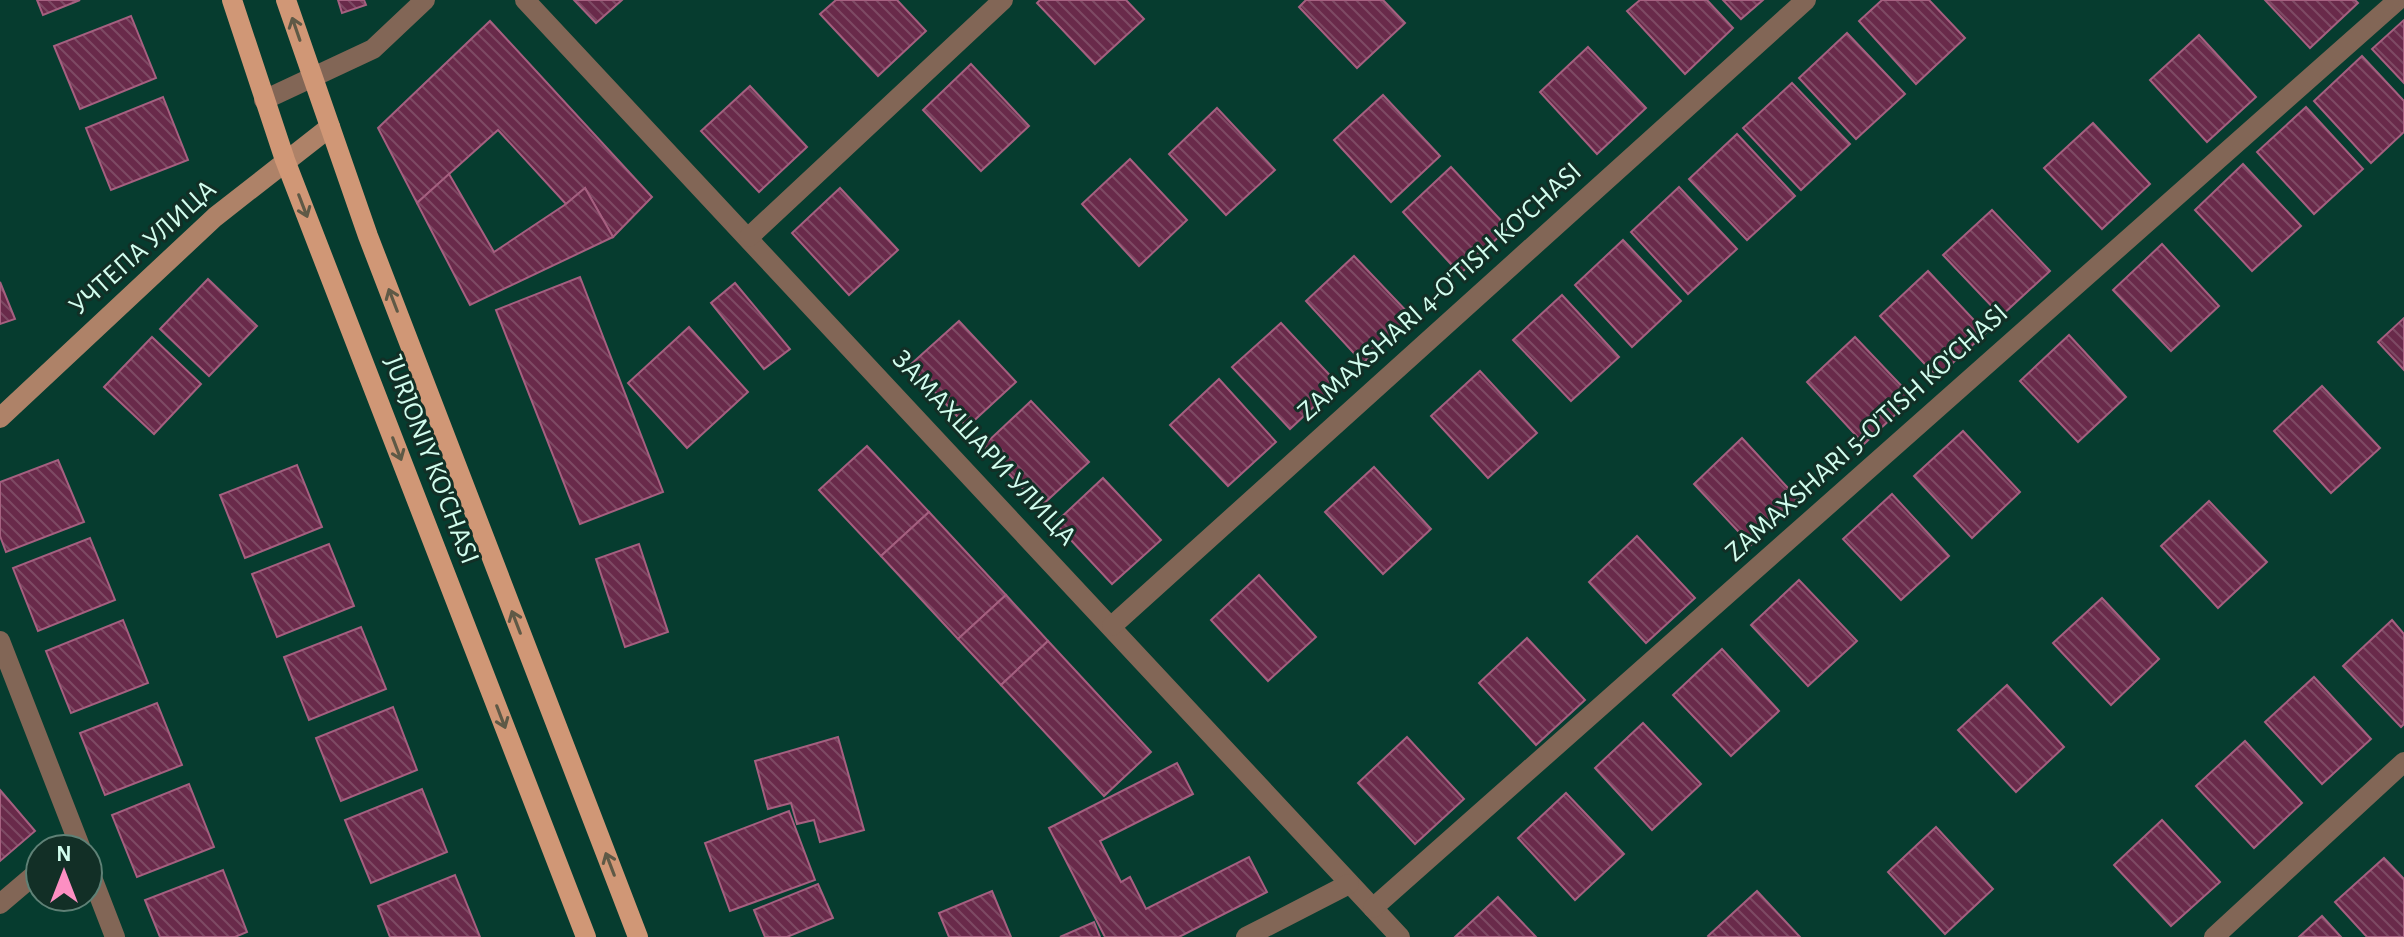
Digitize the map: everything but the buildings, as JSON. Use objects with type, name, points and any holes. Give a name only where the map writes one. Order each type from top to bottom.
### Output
[{"type":"main road","name":"JURJONIY KO'CHASI","points":[[232,0],[285,160],[586,937]]},
{"type":"main road","name":"JURJONIY KO'CHASI","points":[[286,0],[368,236],[638,937]]},
{"type":"street","points":[[264,100],[373,49],[425,0]]},
{"type":"street","name":"ЗАМАХШАРИ УЛИЦА","points":[[525,0],[1400,937]]},
{"type":"street","points":[[749,237],[1003,0]]},
{"type":"street","name":"ZAMAXSHARI 4-O'TISH KO'CHASI","points":[[1112,626],[1806,0]]},
{"type":"street","name":"ZAMAXSHARI 5-O'TISH KO'CHASI","points":[[1373,908],[2398,0]]},
{"type":"street","name":"УЧТЕПА УЛИЦА","points":[[0,418],[215,217],[330,127]]},
{"type":"street","points":[[0,641],[69,833]]},
{"type":"street","points":[[2214,937],[2404,762]]},
{"type":"street","points":[[0,904],[24,884]]},
{"type":"street","points":[[1246,937],[1349,884]]},
{"type":"street","points":[[104,908],[115,937]]}]
